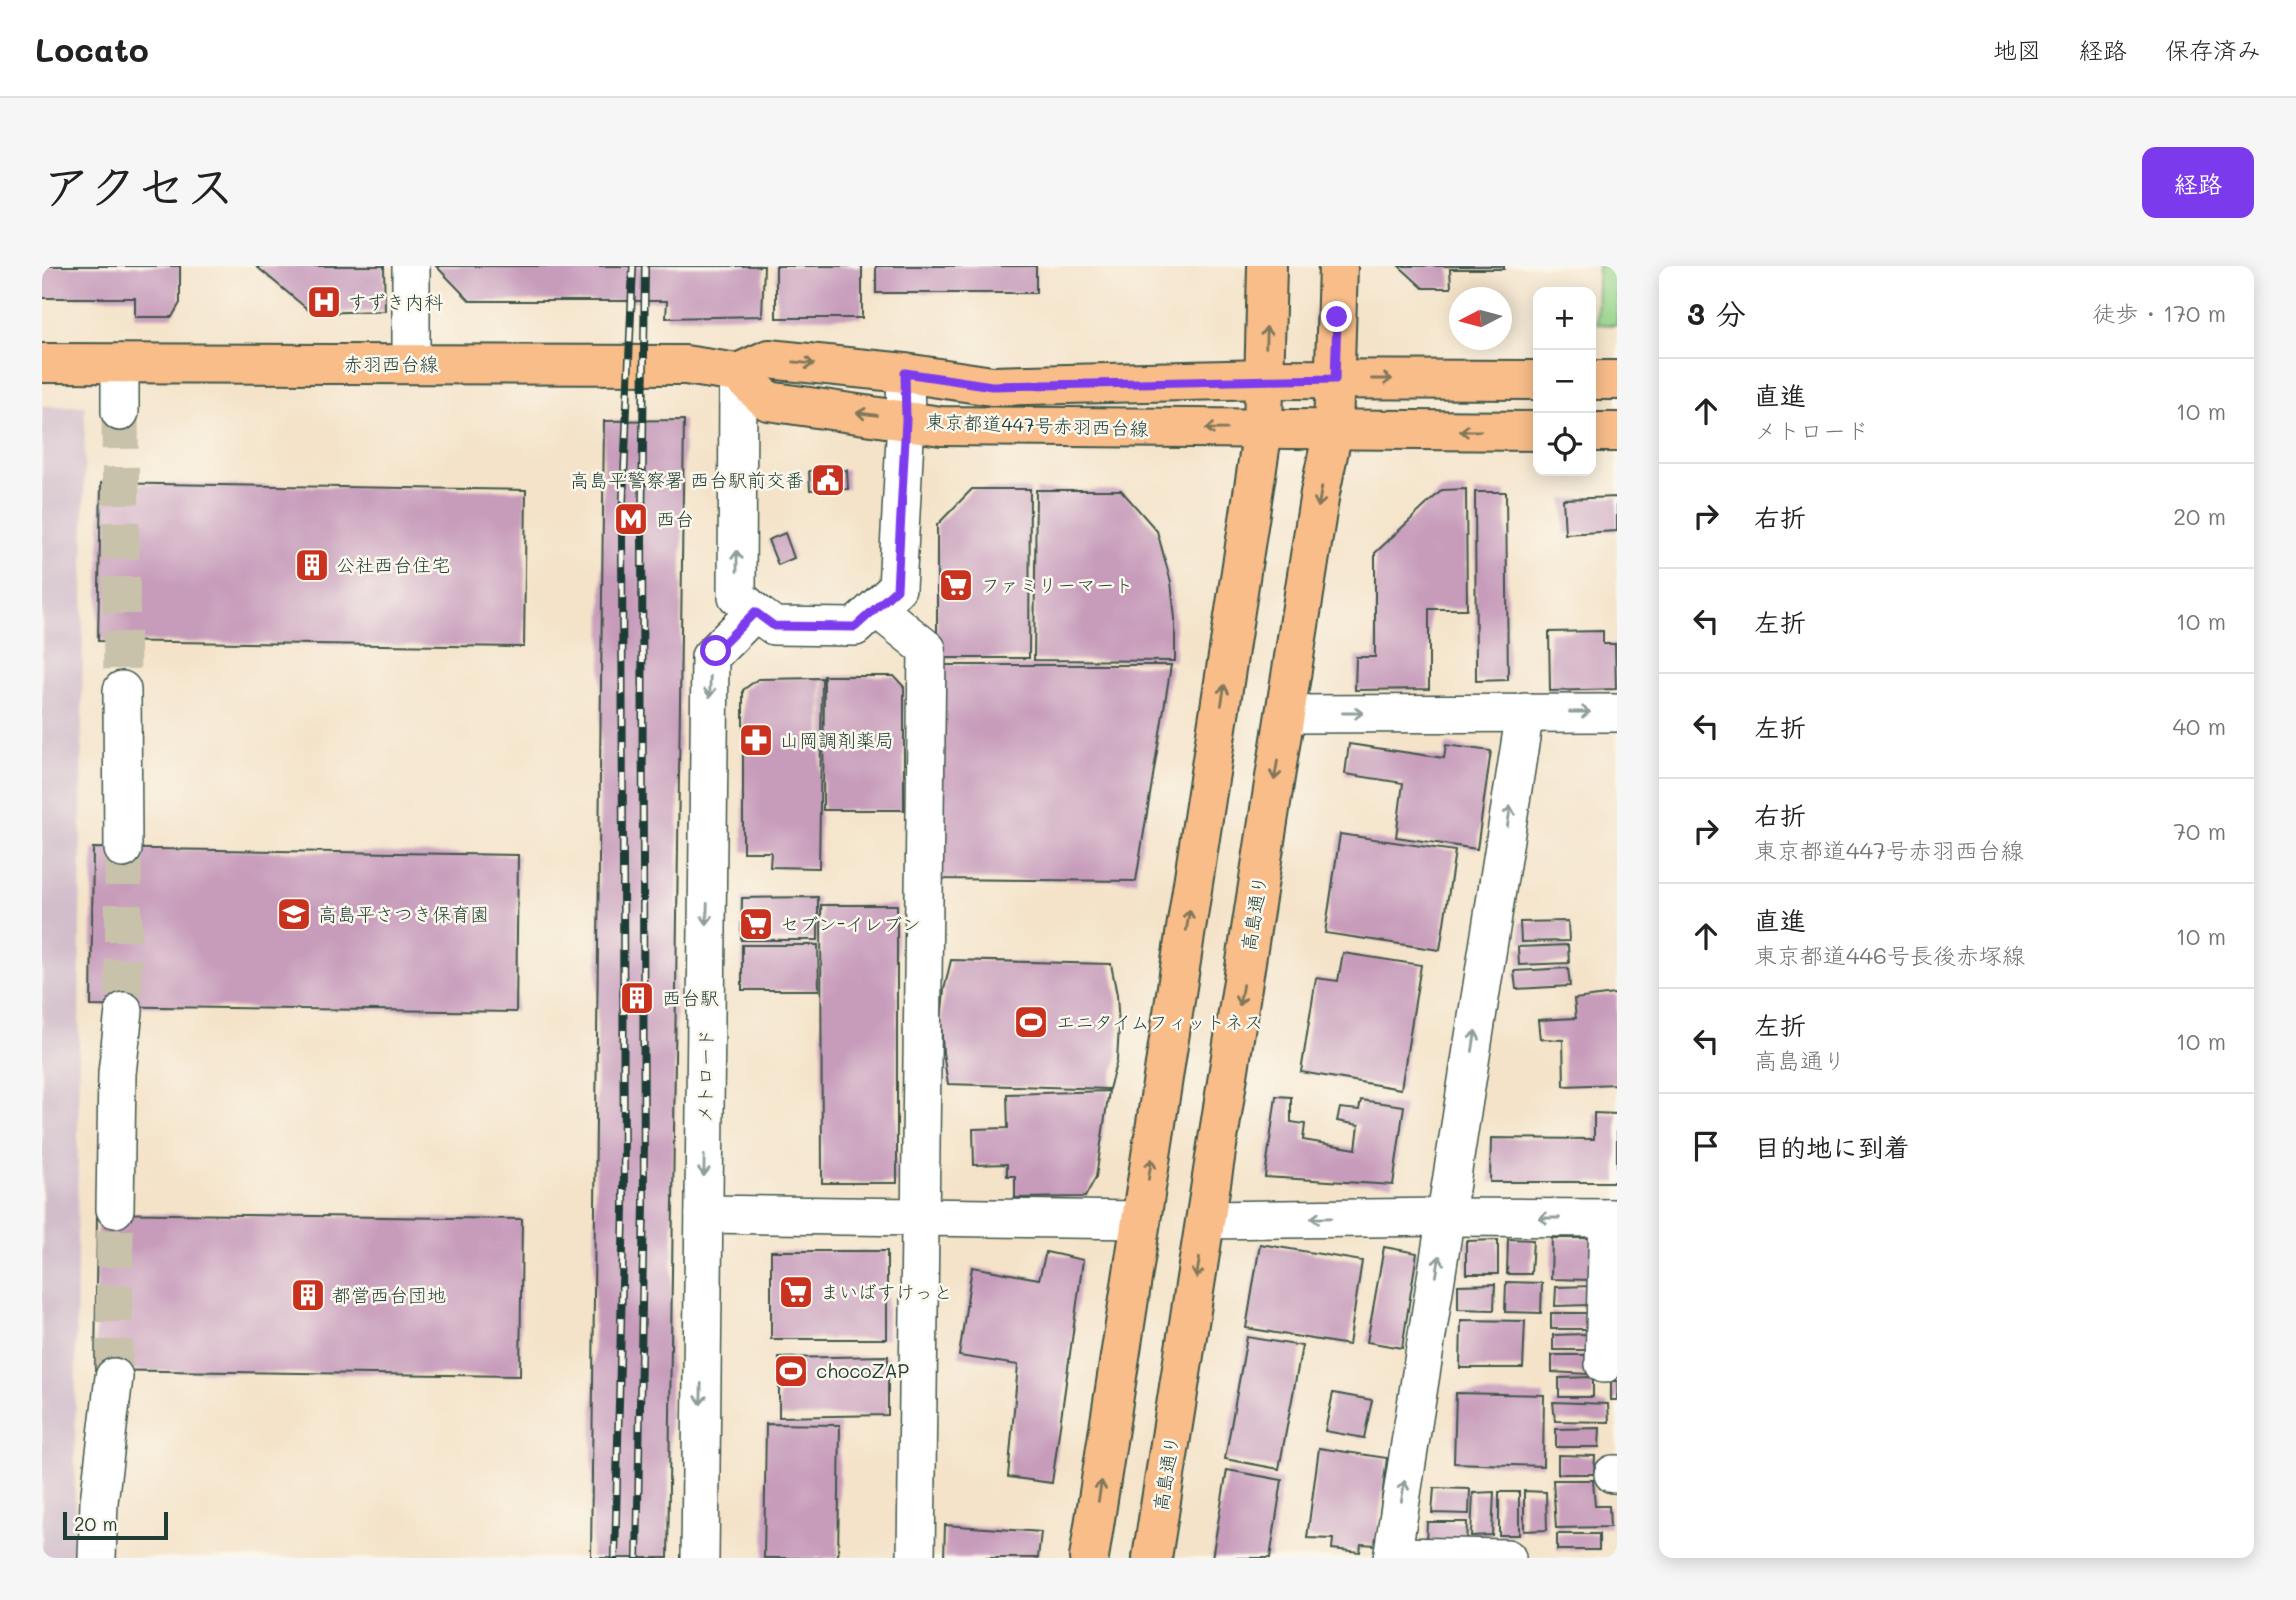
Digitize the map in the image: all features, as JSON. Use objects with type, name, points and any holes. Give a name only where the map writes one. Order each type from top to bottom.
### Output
[{"type":"main road","points":[[1089,1558],[1263,429],[1267,266]]},
{"type":"main road","name":"高島通り","points":[[1152,1558],[1320,493],[1333,430],[1338,266]]},
{"type":"main road","name":"東京都道447号赤羽西台線","points":[[1533,380],[1265,379],[992,386],[905,373],[769,359],[738,373],[768,401],[941,426],[1533,431]]},
{"type":"main road","name":"赤羽西台線","points":[[42,363],[685,365],[738,373]]},
{"type":"main road","points":[[1596,380],[1617,380]]},
{"type":"main road","points":[[1596,432],[1617,432]]},
{"type":"street","points":[[411,266],[411,364]]},
{"type":"street","points":[[120,363],[120,412]]},
{"type":"street","points":[[738,373],[737,596],[774,626],[855,627],[897,589],[906,420],[905,373]]},
{"type":"street","points":[[877,609],[927,649],[916,1558]]},
{"type":"street","name":"メトロード","points":[[700,1558],[710,657],[755,612]]},
{"type":"street","points":[[122,690],[123,849]]},
{"type":"street","points":[[1507,1558],[1392,1557],[1525,712]]},
{"type":"street","points":[[1285,714],[1617,713]]},
{"type":"street","points":[[115,1209],[117,1073],[124,1011]]},
{"type":"street","points":[[704,1214],[1142,1220]]},
{"type":"street","points":[[1206,1220],[1613,1218],[1604,1364]]},
{"type":"street","points":[[97,1558],[99,1502],[114,1377]]},
{"type":"shaded area","points":[[42,406],[85,406],[74,1558],[42,1558]]},
{"type":"green space","points":[[1598,266],[1617,266],[1617,325],[1597,324]]},
{"type":"building","points":[[42,266],[180,266],[180,303],[172,317],[135,317],[135,298],[42,298]]},
{"type":"building","points":[[256,266],[384,266],[385,311],[312,313]]},
{"type":"building","points":[[436,266],[764,266],[762,316],[666,318],[667,301],[470,301]]},
{"type":"building","points":[[776,266],[862,266],[862,318],[776,318]]},
{"type":"building","points":[[876,266],[1036,266],[1036,293],[876,293]]},
{"type":"building","points":[[1399,266],[1504,266],[1504,269],[1450,269],[1451,287],[1423,288]]},
{"type":"building","name":"西台駅","points":[[684,420],[668,1558],[591,1558],[604,421]]},
{"type":"building","points":[[847,470],[848,489],[810,490],[809,471]]},
{"type":"building","name":"公社西台住宅","points":[[101,483],[526,490],[524,647],[98,641]]},
{"type":"building","points":[[972,489],[1030,489],[1029,658],[937,658],[937,525]]},
{"type":"building","points":[[1466,489],[1467,609],[1429,609],[1429,689],[1355,690],[1356,657],[1375,657],[1375,553],[1442,490]]},
{"type":"building","points":[[1036,490],[1121,490],[1157,531],[1171,582],[1175,619],[1175,661],[1034,660]]},
{"type":"building","points":[[1475,492],[1506,492],[1508,680],[1476,681]]},
{"type":"building","points":[[1617,497],[1617,531],[1565,534],[1563,499]]},
{"type":"building","points":[[785,533],[794,558],[778,565],[768,540]]},
{"type":"building","points":[[1603,631],[1603,644],[1615,644],[1616,689],[1550,691],[1549,632]]},
{"type":"building","points":[[938,665],[1171,665],[1136,881],[938,879]]},
{"type":"building","points":[[824,676],[894,676],[904,687],[904,810],[823,810]]},
{"type":"building","points":[[822,678],[819,868],[770,867],[771,852],[743,852],[743,690],[758,679]]},
{"type":"building","points":[[1349,744],[1444,758],[1446,745],[1491,751],[1477,849],[1396,837],[1403,783],[1345,774]]},
{"type":"building","points":[[1340,834],[1455,851],[1440,950],[1325,933]]},
{"type":"building","points":[[93,848],[518,855],[516,1012],[91,1006]]},
{"type":"building","points":[[818,897],[818,940],[741,940],[742,898]]},
{"type":"building","points":[[821,905],[897,905],[897,1183],[822,1183]]},
{"type":"building","points":[[1568,921],[1569,941],[1521,942],[1520,922]]},
{"type":"building","points":[[742,945],[818,945],[819,990],[742,990]]},
{"type":"building","points":[[1568,945],[1569,963],[1519,965],[1518,947]]},
{"type":"building","points":[[1343,953],[1421,965],[1401,1089],[1301,1072],[1316,978],[1338,981]]},
{"type":"building","points":[[951,960],[1111,964],[1119,1027],[1117,1060],[1109,1089],[948,1084],[941,1021]]},
{"type":"building","points":[[1568,968],[1570,986],[1516,989],[1514,971]]},
{"type":"building","points":[[1614,994],[1617,996],[1617,1084],[1564,1086],[1563,1040],[1540,1039],[1538,1020],[1576,1018],[1574,999]]},
{"type":"building","points":[[1109,1091],[1096,1177],[1085,1197],[1015,1198],[1015,1176],[1007,1176],[1007,1164],[974,1165],[973,1129],[1008,1128],[1007,1094]]},
{"type":"building","points":[[1276,1096],[1291,1097],[1291,1122],[1305,1124],[1303,1140],[1356,1149],[1359,1125],[1337,1121],[1340,1108],[1359,1110],[1361,1100],[1404,1106],[1393,1185],[1265,1177]]},
{"type":"building","points":[[1594,1113],[1617,1114],[1617,1182],[1490,1182],[1491,1138],[1594,1139]]},
{"type":"building","name":"都営西台団地","points":[[97,1213],[522,1219],[520,1376],[95,1370]]},
{"type":"building","points":[[1552,1238],[1593,1238],[1592,1280],[1551,1279]]},
{"type":"building","points":[[1508,1239],[1533,1240],[1531,1274],[1507,1274]]},
{"type":"building","points":[[1498,1240],[1498,1274],[1466,1274],[1466,1241]]},
{"type":"building","points":[[1260,1244],[1362,1261],[1349,1345],[1246,1328]]},
{"type":"building","points":[[1384,1247],[1417,1253],[1402,1348],[1367,1342]]},
{"type":"building","points":[[771,1251],[887,1251],[887,1339],[771,1339]]},
{"type":"building","points":[[1046,1252],[1083,1260],[1052,1483],[1008,1477],[1018,1365],[959,1356],[972,1267],[1039,1279]]},
{"type":"building","points":[[1506,1282],[1542,1283],[1541,1313],[1505,1312]]},
{"type":"building","points":[[1495,1284],[1494,1310],[1458,1309],[1458,1285]]},
{"type":"building","points":[[1591,1286],[1590,1305],[1555,1306],[1556,1287]]},
{"type":"building","points":[[1551,1313],[1587,1313],[1587,1329],[1551,1329]]},
{"type":"building","points":[[1461,1320],[1525,1321],[1523,1368],[1460,1368]]},
{"type":"building","points":[[1586,1334],[1586,1350],[1553,1350],[1553,1335]]},
{"type":"building","points":[[1247,1337],[1302,1346],[1279,1469],[1225,1459]]},
{"type":"building","points":[[1552,1355],[1589,1355],[1588,1374],[1552,1372]]},
{"type":"building","points":[[888,1356],[888,1415],[779,1417],[779,1358]]},
{"type":"building","points":[[1593,1377],[1593,1397],[1559,1397],[1559,1378]]},
{"type":"building","points":[[1611,1381],[1617,1381],[1617,1400],[1611,1400]]},
{"type":"building","points":[[1333,1393],[1372,1400],[1364,1438],[1325,1431]]},
{"type":"building","points":[[1456,1393],[1544,1395],[1543,1466],[1454,1463]]},
{"type":"building","points":[[1553,1402],[1608,1404],[1609,1422],[1555,1421]]},
{"type":"building","points":[[766,1424],[840,1425],[838,1558],[764,1558]]},
{"type":"building","points":[[1600,1428],[1599,1447],[1556,1447],[1556,1429]]},
{"type":"building","points":[[1319,1448],[1387,1458],[1376,1545],[1361,1544],[1360,1552],[1332,1549],[1333,1539],[1307,1538]]},
{"type":"building","points":[[1558,1455],[1595,1456],[1594,1474],[1558,1474]]},
{"type":"building","points":[[1227,1470],[1282,1480],[1270,1558],[1212,1558]]},
{"type":"building","points":[[1553,1480],[1593,1480],[1595,1506],[1609,1506],[1610,1527],[1556,1528]]},
{"type":"building","points":[[1434,1488],[1470,1489],[1469,1514],[1432,1513]]},
{"type":"building","points":[[1524,1491],[1546,1492],[1547,1530],[1524,1531]]},
{"type":"building","points":[[1494,1492],[1492,1535],[1471,1536],[1473,1493]]},
{"type":"building","points":[[1499,1492],[1519,1492],[1519,1535],[1499,1535]]},
{"type":"building","points":[[1427,1522],[1467,1522],[1466,1544],[1426,1544]]},
{"type":"building","points":[[945,1525],[1041,1532],[1038,1558],[944,1558]]},
{"type":"building","points":[[1557,1534],[1599,1534],[1599,1550],[1557,1550]]},
{"type":"tunnel","points":[[120,412],[122,690]]},
{"type":"tunnel","points":[[123,849],[124,1011]]},
{"type":"tunnel","points":[[114,1377],[115,1209]]},
{"type":"railway","points":[[615,1558],[624,1208],[622,525],[633,266]]},
{"type":"railway","points":[[637,1558],[644,1204],[642,524],[645,266]]},
{"type":"place","name":"すずき内科","points":[[324,302]]},
{"type":"place","name":"高島平警察署 西台駅前交番","points":[[828,480]]},
{"type":"place","name":"西台","points":[[631,519]]},
{"type":"place","name":"公社西台住宅","points":[[312,565]]},
{"type":"place","name":"ファミリーマート","points":[[956,585]]},
{"type":"place","name":"山岡調剤薬局","points":[[756,740]]},
{"type":"place","name":"高島平さつき保育園","points":[[294,914]]},
{"type":"place","name":"セブン-イレブン","points":[[756,924]]},
{"type":"place","name":"西台駅","points":[[637,998]]},
{"type":"place","name":"エニタイムフィットネス","points":[[1031,1022]]},
{"type":"place","name":"まいばすけっと","points":[[796,1292]]},
{"type":"place","name":"都営西台団地","points":[[308,1295]]},
{"type":"place","name":"chocoZAP","points":[[791,1371]]},
{"type":"route","points":[[716,651],[755,612],[774,626],[855,627],[897,589],[906,420],[905,373],[992,386],[1335,379],[1337,317]]}]
